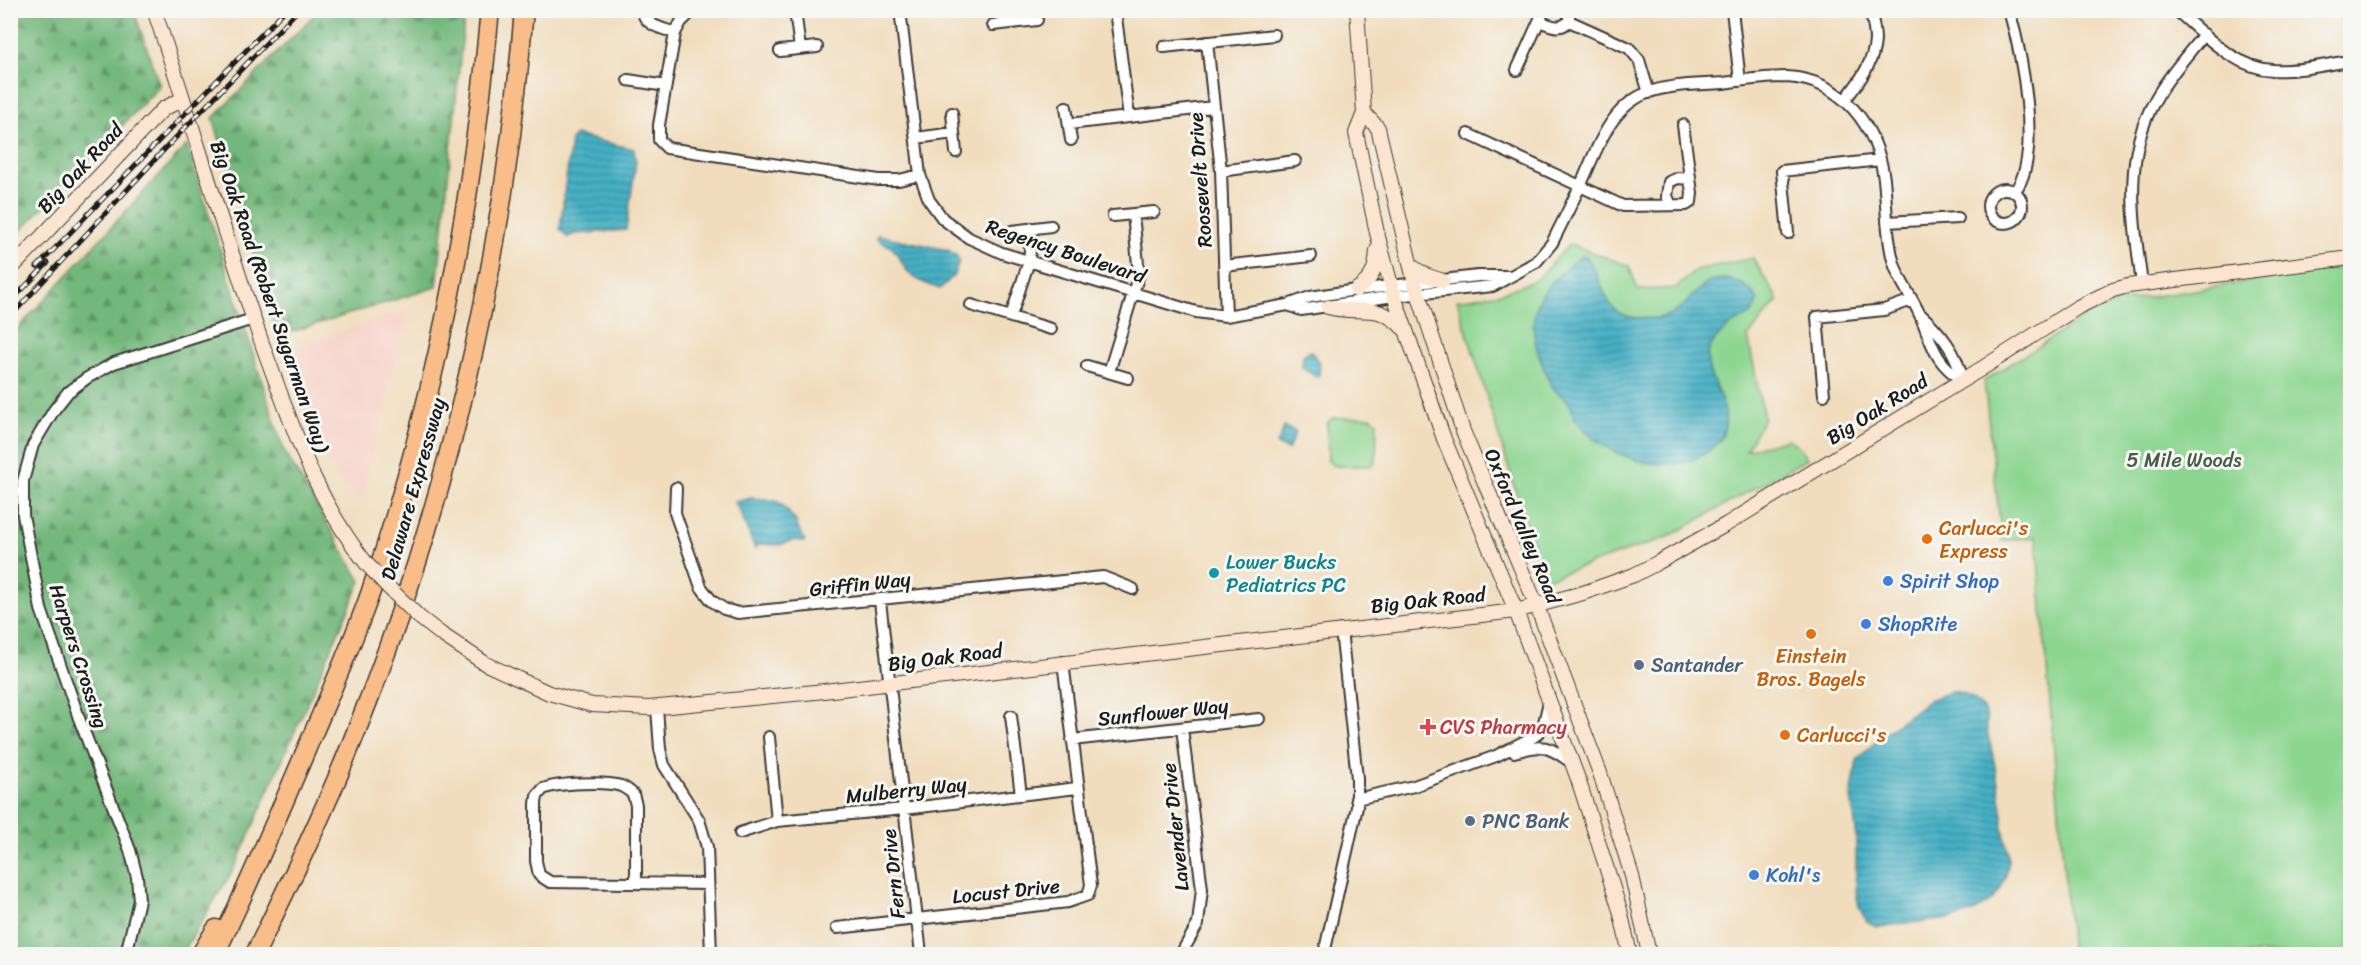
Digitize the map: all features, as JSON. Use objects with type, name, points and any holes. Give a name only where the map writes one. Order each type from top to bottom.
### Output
[{"type":"highway","name":"Delaware Expressway","points":[[265,844],[369,597],[412,456],[440,343],[472,171],[489,10]]},
{"type":"highway","name":"Delaware Expressway","points":[[255,954],[336,783],[374,685],[420,551],[452,443],[478,333],[497,232],[514,116],[524,10]]},
{"type":"highway","points":[[201,954],[265,844]]},
{"type":"highway","points":[[215,954],[265,844]]},
{"type":"highway","points":[[266,954],[300,861]]},
{"type":"street","name":"Big Oak Road (Robert Sugarman Way)","points":[[154,10],[253,319],[303,456],[328,509],[366,563]]},
{"type":"street","points":[[642,10],[645,20],[675,33]]},
{"type":"street","points":[[693,10],[681,22],[675,33],[659,125],[659,140],[667,148],[879,180],[899,180],[920,175]]},
{"type":"street","points":[[795,10],[800,49]]},
{"type":"street","name":"Regency Boulevard","points":[[900,10],[920,175],[929,200],[943,219],[969,238],[1002,253],[1196,312],[1226,316],[1288,305],[1310,297],[1356,290],[1393,291]]},
{"type":"street","points":[[1011,10],[1012,23]]},
{"type":"street","points":[[1115,10],[1129,117]]},
{"type":"street","name":"Oxford Valley Road","points":[[1356,10],[1364,113],[1356,133],[1377,233],[1404,330],[1444,439],[1516,611],[1572,763],[1616,900],[1630,954]]},
{"type":"street","points":[[1732,10],[1740,81]]},
{"type":"street","points":[[1845,100],[1861,80],[1869,63],[1875,40],[1871,10]]},
{"type":"street","points":[[2009,10],[2019,48],[2028,115],[2027,167],[2015,191]]},
{"type":"street","points":[[2176,10],[2235,58],[2258,68],[2281,70],[2350,61]]},
{"type":"street","points":[[1517,70],[1542,16],[1555,27],[1562,26],[1569,16],[1629,48],[1639,60],[1649,93]]},
{"type":"street","points":[[993,25],[1037,20]]},
{"type":"street","points":[[2142,284],[2132,197],[2134,161],[2146,119],[2160,93],[2204,34]]},
{"type":"street","points":[[1164,47],[1274,35]]},
{"type":"street","name":"Roosevelt Drive","points":[[1207,42],[1221,171],[1226,316]]},
{"type":"street","points":[[780,51],[817,47]]},
{"type":"street","points":[[1393,291],[1482,289],[1493,286],[1529,266],[1552,243],[1609,125],[1624,107],[1649,93],[1673,87],[1771,77],[1797,79],[1823,86],[1845,100],[1860,116],[1872,135],[1880,160],[1887,222],[1897,273],[1920,314],[1937,330],[1959,363],[1962,380]]},
{"type":"street","points":[[628,80],[666,86]]},
{"type":"street","name":"Big Oak Road","points":[[10,270],[162,109],[183,99]]},
{"type":"street","points":[[1066,107],[1071,140]]},
{"type":"street","points":[[1070,124],[1213,107]]},
{"type":"street","points":[[952,113],[957,152]]},
{"type":"street","name":"Oxford Valley Road","points":[[1364,113],[1378,128],[1417,289],[1463,430],[1536,604],[1600,773],[1622,839],[1649,954]]},
{"type":"street","points":[[1468,134],[1623,206],[1671,206],[1686,205],[1691,202],[1683,125]]},
{"type":"street","points":[[916,138],[954,133]]},
{"type":"street","points":[[1788,233],[1782,171],[1880,160]]},
{"type":"street","points":[[1221,171],[1295,161]]},
{"type":"street","points":[[1671,206],[1667,196],[1669,182],[1678,178],[1690,179]]},
{"type":"street","points":[[1113,216],[1154,212]]},
{"type":"street","points":[[1109,372],[1139,274],[1133,214]]},
{"type":"street","points":[[1887,222],[1958,218]]},
{"type":"street","points":[[1012,231],[1051,226]]},
{"type":"street","points":[[1011,316],[1029,261],[1032,228]]},
{"type":"street","points":[[1356,290],[1366,284],[1376,269],[1377,233]]},
{"type":"street","points":[[1224,266],[1311,256]]},
{"type":"street","name":"Big Oak Road","points":[[366,563],[388,588],[419,617],[486,664],[549,693],[602,706],[657,708],[1516,611],[1583,593],[1634,575],[1649,567],[1727,524],[2078,307],[2114,290],[2142,284],[2350,258]]},
{"type":"street","points":[[1411,266],[1425,275],[1443,280]]},
{"type":"street","points":[[1417,289],[1443,280],[1479,276],[1511,276]]},
{"type":"street","name":"Regency Boulevard","points":[[1288,305],[1302,310],[1328,307],[1393,291]]},
{"type":"street","points":[[1824,395],[1817,317],[1884,310],[1912,300]]},
{"type":"street","points":[[971,304],[1051,329]]},
{"type":"street","points":[[1328,307],[1339,310],[1376,310],[1392,317],[1404,330]]},
{"type":"street","name":"Harpers Crossing","points":[[126,954],[139,900],[137,877],[130,850],[80,721],[41,609],[23,515],[23,481],[33,445],[54,410],[68,392],[87,378],[114,363],[253,319]]},
{"type":"street","points":[[1087,366],[1128,378]]},
{"type":"street","name":"Griffin Way","points":[[676,488],[675,513],[701,587],[712,601],[724,609],[738,613],[880,601],[1103,577],[1133,589]]},
{"type":"street","name":"Fern Drive","points":[[880,601],[921,954]]},
{"type":"street","points":[[1324,954],[1357,807],[1357,778],[1341,630]]},
{"type":"street","name":"Locust Drive","points":[[837,928],[1068,902],[1088,896],[1091,885],[1077,788],[1063,662]]},
{"type":"street","points":[[1356,799],[1414,786],[1496,756],[1535,736],[1543,727],[1549,702]]},
{"type":"street","points":[[657,708],[660,749],[664,765],[699,820],[707,847],[711,954]]},
{"type":"street","points":[[1011,717],[1020,795]]},
{"type":"street","name":"Sunflower Way","points":[[1072,740],[1259,719]]},
{"type":"street","name":"Lavender Drive","points":[[1182,728],[1202,889],[1198,924],[1182,954]]},
{"type":"street","points":[[769,737],[777,821]]},
{"type":"street","points":[[1496,756],[1544,746],[1553,749],[1572,763]]},
{"type":"street","points":[[636,882],[636,805],[633,794],[618,785],[605,784],[562,785],[543,789],[536,804],[536,861],[539,875],[550,882],[708,884]]},
{"type":"street","name":"Mulberry Way","points":[[740,833],[777,821],[904,809],[1077,788]]},
{"type":"shaded area","points":[[408,310],[360,503],[324,461],[290,368],[299,345]]},
{"type":"green space","points":[[11,10],[134,11],[160,86],[11,241]]},
{"type":"green space","points":[[319,10],[465,11],[437,287],[278,336],[213,118]]},
{"type":"green space","points":[[187,145],[284,451],[361,581],[236,865],[182,954],[11,954],[10,337]]},
{"type":"green space","points":[[1570,244],[1629,266],[1638,290],[1676,288],[1696,270],[1753,258],[1778,300],[1748,337],[1764,418],[1746,450],[1789,439],[1804,452],[1807,459],[1668,537],[1543,580],[1457,300],[1501,293],[1536,280]]},
{"type":"green space","name":"5 Mile Woods","points":[[2350,266],[2350,954],[2071,954],[2036,537],[2002,541],[1984,381],[2084,317],[2118,302]]},
{"type":"green space","points":[[1371,417],[1377,422],[1376,460],[1371,466],[1334,466],[1328,461],[1327,424],[1332,418]]},
{"type":"water","points":[[575,135],[634,149],[636,161],[626,230],[575,234],[567,237],[560,229],[571,140]]},
{"type":"water","points":[[878,235],[948,250],[957,256],[959,261],[954,275],[940,289],[919,280],[909,273],[892,248],[876,238]]},
{"type":"water","points":[[1581,256],[1586,256],[1590,262],[1613,308],[1630,317],[1652,318],[1672,314],[1703,286],[1718,280],[1726,279],[1740,283],[1758,299],[1752,313],[1726,329],[1709,349],[1710,374],[1723,403],[1725,425],[1718,443],[1698,458],[1671,464],[1656,464],[1642,462],[1615,452],[1584,429],[1574,417],[1570,404],[1551,384],[1543,368],[1534,338],[1535,310],[1547,287]]},
{"type":"water","points":[[1311,351],[1320,364],[1317,377],[1302,368],[1303,355]]},
{"type":"water","points":[[1284,427],[1296,432],[1288,450],[1277,445]]},
{"type":"water","points":[[751,498],[774,500],[782,505],[797,523],[804,542],[795,540],[779,545],[760,544],[755,549],[738,507],[735,505],[735,502]]},
{"type":"water","points":[[1952,691],[1967,695],[1982,708],[1986,716],[2008,853],[2005,877],[2001,888],[1990,902],[1965,915],[1937,921],[1874,926],[1866,920],[1859,907],[1856,890],[1856,830],[1851,797],[1857,760],[1885,733],[1929,700]]},
{"type":"railway","points":[[37,267],[285,10]]},
{"type":"railway","points":[[10,317],[161,153],[298,10]]},
{"type":"railway","points":[[10,302],[48,263]]},
{"type":"place","name":"Carlucci's Express","points":[[1927,539]]},
{"type":"place","name":"Lower Bucks Pediatrics PC","points":[[1214,573]]},
{"type":"place","name":"Spirit Shop","points":[[1888,581]]},
{"type":"place","name":"ShopRite","points":[[1866,624]]},
{"type":"place","name":"Einstein Bros. Bagels","points":[[1811,634]]},
{"type":"place","name":"Santander","points":[[1639,665]]},
{"type":"place","name":"CVS Pharmacy","points":[[1428,727]]},
{"type":"place","name":"Carlucci's","points":[[1785,735]]},
{"type":"place","name":"PNC Bank","points":[[1470,821]]},
{"type":"place","name":"Kohl's","points":[[1754,875]]}]
